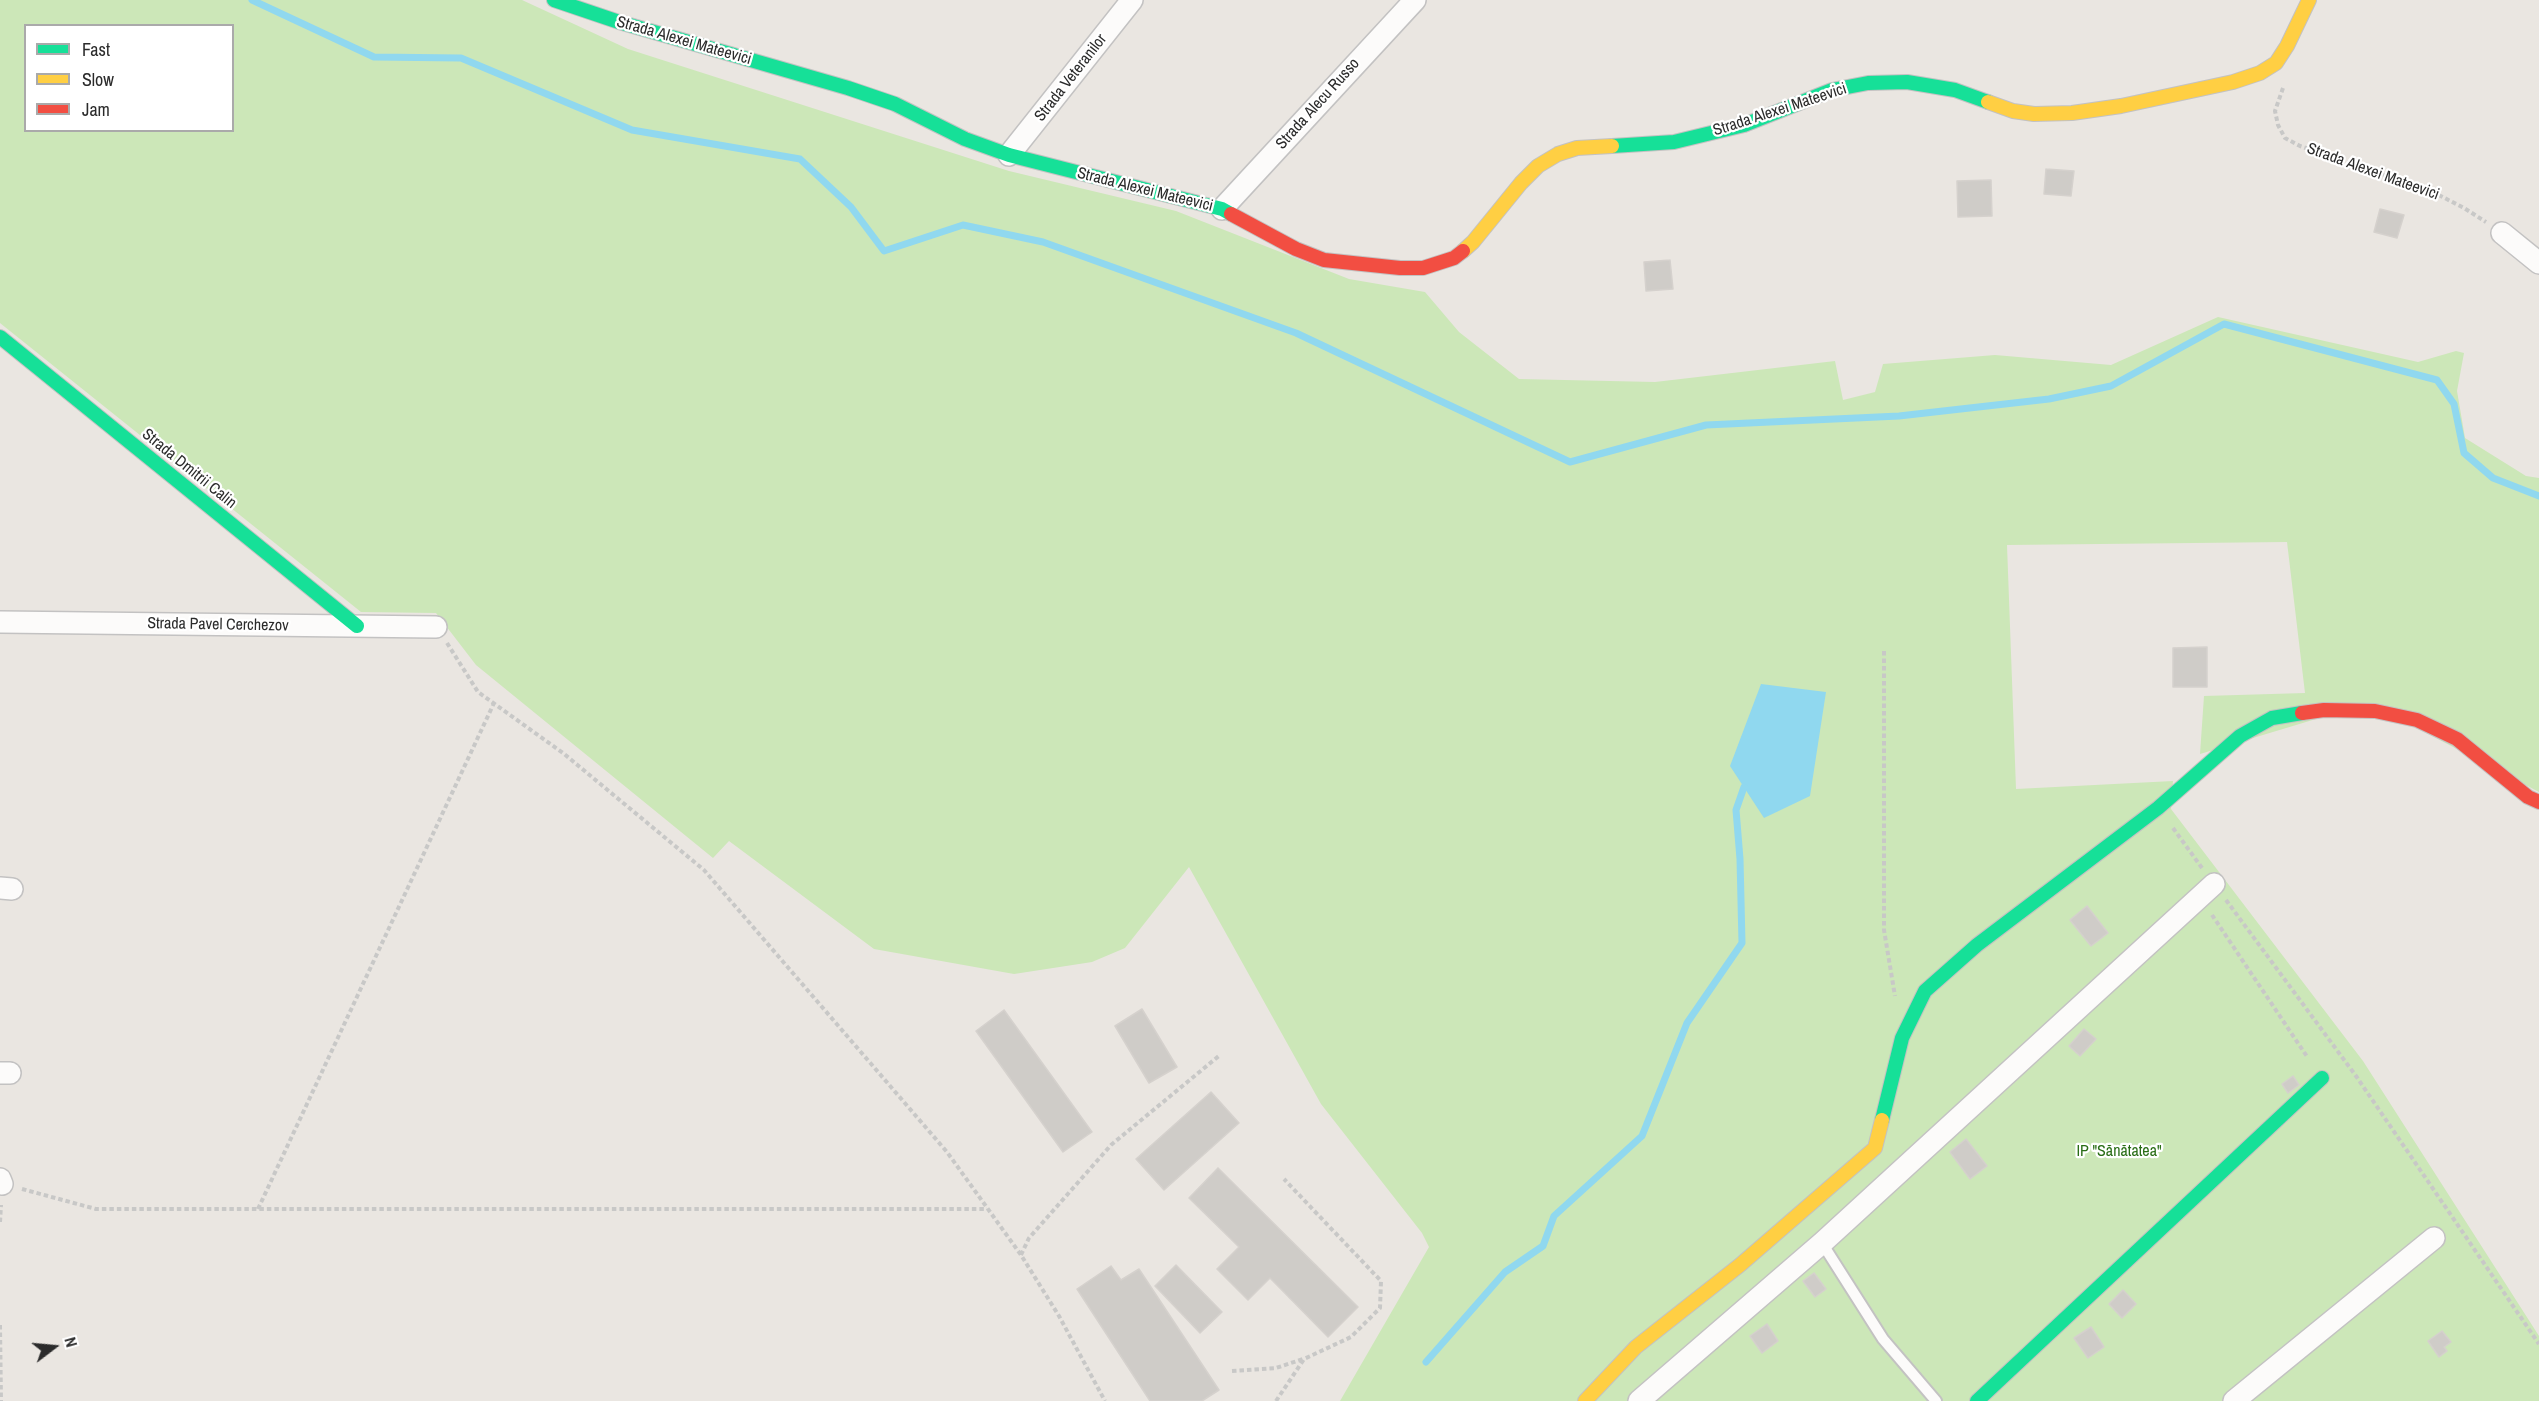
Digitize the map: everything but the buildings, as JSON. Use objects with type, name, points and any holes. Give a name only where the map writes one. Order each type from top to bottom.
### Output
[{"type":"street","name":"Strada Alexei Mateevici","points":[[554,0],[619,22],[848,88],[895,104],[965,139],[1010,155],[1222,208],[1296,249],[1324,260],[1400,268],[1423,268],[1443,263],[1462,252],[1538,166],[1558,154],[1577,148],[1674,142],[1744,125],[1833,90],[1868,83],[1907,82],[1955,90],[2013,111],[2034,114],[2072,113],[2142,102],[2233,82],[2268,68],[2276,63],[2287,46],[2309,0]]},
{"type":"street","name":"Strada Veteranilor","points":[[1010,155],[1132,0]]},
{"type":"street","name":"Strada Alecu Russo","points":[[1222,208],[1415,0]]},
{"type":"street","points":[[2502,233],[2539,263]]},
{"type":"street","name":"Strada Dmitrii Calin","points":[[5,345],[357,626]]},
{"type":"street","name":"Strada Pavel Cerchezov","points":[[0,622],[436,627]]},
{"type":"street","points":[[1585,1401],[1636,1347],[1740,1265],[1875,1148],[1902,1038],[1925,991],[1977,945],[2158,808],[2248,732],[2272,718],[2324,710],[2375,711],[2417,720],[2457,739],[2528,797],[2539,801]]},
{"type":"street","points":[[1639,1401],[1822,1243],[2207,891]]},
{"type":"street","points":[[1977,1401],[2322,1078]]},
{"type":"street","points":[[2234,1401],[2434,1238]]},
{"type":"lane","points":[[1822,1243],[1883,1339],[1936,1401]]},
{"type":"path","name":"Strada Alexei Mateevici","points":[[2286,80],[2276,111],[2278,125],[2286,138],[2300,146],[2433,192],[2464,208],[2502,233]]},
{"type":"path","points":[[436,627],[478,692],[563,753],[704,870],[947,1152],[1021,1255],[1059,1316],[1105,1401]]},
{"type":"path","points":[[1884,651],[1884,930],[1902,1038]]},
{"type":"path","points":[[258,1209],[494,703]]},
{"type":"path","points":[[2158,808],[2322,1078]]},
{"type":"path","points":[[2207,891],[2356,1076],[2539,1344]]},
{"type":"path","points":[[1021,1255],[1029,1238],[1111,1145],[1220,1055]]},
{"type":"path","points":[[1232,1371],[1276,1368],[1304,1359],[1351,1337],[1380,1308],[1381,1281],[1284,1179]]},
{"type":"path","points":[[1,1182],[96,1209],[987,1209]]},
{"type":"path","points":[[0,1325],[1,1401]]},
{"type":"path","points":[[1276,1401],[1304,1359]]},
{"type":"green space","name":"IP \"Sănătatea\"","points":[[0,0],[522,0],[628,49],[1009,171],[1176,211],[1349,279],[1425,292],[1459,332],[1519,379],[1655,382],[1835,361],[1843,400],[1875,392],[1883,364],[1995,355],[2111,365],[2218,317],[2418,362],[2456,351],[2464,353],[2457,391],[2465,438],[2526,476],[2539,478],[2539,792],[2369,703],[2200,754],[2204,696],[2305,693],[2287,542],[2007,545],[2016,789],[2173,781],[2171,809],[2363,1061],[2539,1336],[2539,1401],[1340,1401],[1429,1247],[1422,1233],[1321,1104],[1189,867],[1125,948],[1092,962],[1014,974],[874,949],[729,841],[713,858],[476,665],[436,613],[361,612],[0,323]]},
{"type":"water","points":[[1761,684],[1826,692],[1810,796],[1764,818],[1730,766]]},
{"type":"waterway","points":[[252,0],[374,57],[461,58],[632,130],[800,159],[851,207],[884,251],[963,225],[1043,242],[1296,333],[1570,462],[1706,425],[1899,416],[2049,399],[2111,386],[2224,324],[2437,380],[2454,404],[2464,453],[2493,478],[2539,496]]},
{"type":"waterway","points":[[1426,1362],[1505,1272],[1543,1246],[1554,1216],[1642,1136],[1687,1023],[1742,943],[1736,810],[1744,787]]},
{"type":"traffic: fast","points":[[554,0],[619,22],[848,88],[895,104],[965,139],[1009,155],[1222,209],[1231,214]]},
{"type":"traffic: fast","points":[[1612,146],[1674,142],[1744,125],[1832,90],[1868,83],[1907,82],[1955,90],[1988,102]]},
{"type":"traffic: fast","points":[[0,337],[357,626]]},
{"type":"traffic: fast","points":[[1882,1120],[1902,1038],[1925,991],[1977,945],[2158,808],[2240,736],[2272,718],[2302,713]]},
{"type":"traffic: fast","points":[[1977,1401],[2322,1078]]},
{"type":"traffic: slow","points":[[1988,102],[2013,111],[2034,114],[2072,113],[2121,106],[2233,82],[2260,73],[2276,63],[2287,46],[2309,0]]},
{"type":"traffic: slow","points":[[1463,251],[1538,166],[1558,154],[1577,148],[1612,146]]},
{"type":"traffic: slow","points":[[1585,1401],[1636,1347],[1740,1265],[1875,1148],[1882,1120]]},
{"type":"traffic: jam","points":[[1231,214],[1296,249],[1324,260],[1400,268],[1423,268],[1454,258],[1463,251]]},
{"type":"traffic: jam","points":[[2302,713],[2324,710],[2375,711],[2417,720],[2457,739],[2528,797],[2539,802]]}]
